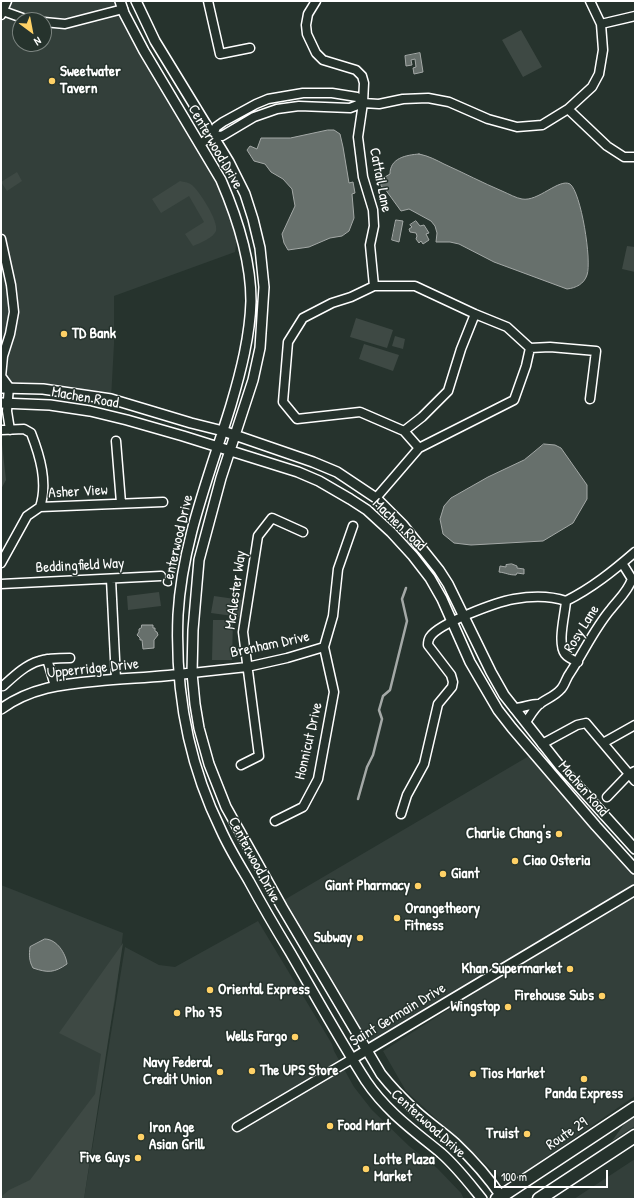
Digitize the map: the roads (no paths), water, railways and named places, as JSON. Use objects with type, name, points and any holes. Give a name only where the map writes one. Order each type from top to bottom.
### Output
[{"type":"main road","name":"Route 29","points":[[501,1198],[635,1108]]},
{"type":"main road","points":[[539,1199],[635,1136]]},
{"type":"main road","points":[[554,1199],[568,1180]]},
{"type":"street","points":[[7,1],[2,13],[12,16]]},
{"type":"street","name":"Centerwood Drive","points":[[136,1],[155,42],[229,162],[245,194],[260,248],[264,287],[260,348],[253,380],[236,436],[221,478],[199,560],[192,630],[192,673],[194,704],[209,764],[226,807],[279,903],[381,1074],[397,1094],[454,1142],[470,1158],[486,1175],[501,1198]]},
{"type":"street","points":[[208,1],[220,54],[250,48]]},
{"type":"street","name":"Cattail Lane","points":[[316,1],[308,14],[306,25],[307,34],[316,53],[323,60],[356,70],[362,76],[364,83],[363,103],[358,137],[363,177],[373,210],[374,226],[370,246],[374,286]]},
{"type":"street","points":[[213,135],[222,136],[254,117],[277,109],[299,106],[350,108],[363,103],[379,104],[403,99],[428,98],[449,102],[488,120],[517,128],[542,125],[568,109],[592,86],[598,74],[603,50],[601,24],[590,1]]},
{"type":"street","points":[[52,23],[65,24],[121,5]]},
{"type":"street","name":"Centerwood Drive","points":[[121,5],[144,51],[221,180],[239,225],[247,266],[251,299],[246,347],[240,375],[195,520],[184,561],[178,614],[179,675],[188,739],[204,790],[221,831],[352,1059],[376,1095],[392,1113],[442,1154],[467,1179],[482,1199]]},
{"type":"street","points":[[601,24],[635,16]]},
{"type":"street","points":[[200,144],[213,135],[216,126],[256,104],[268,100],[303,93],[332,93],[356,97],[363,103]]},
{"type":"street","points":[[568,109],[607,146],[624,157],[635,157]]},
{"type":"street","points":[[1,239],[11,285],[14,312],[10,334],[2,356],[1,376],[5,388],[4,403],[10,430]]},
{"type":"street","points":[[419,448],[404,431],[360,412],[297,419],[283,402],[288,342],[303,318],[332,303],[351,297],[374,286],[414,286],[507,327],[530,348],[550,347],[596,351],[590,399]]},
{"type":"street","points":[[404,431],[422,417],[448,391],[461,349],[475,314]]},
{"type":"street","points":[[376,498],[419,448],[514,400],[526,366],[530,348]]},
{"type":"street","name":"Machen Road","points":[[5,388],[59,391],[111,399],[223,431],[313,462],[337,472],[376,498],[403,525],[439,570],[448,584],[501,689],[514,708],[560,766],[635,849]]},
{"type":"street","name":"Machen Road","points":[[4,403],[50,405],[90,411],[218,446],[298,472],[319,481],[367,510],[409,551],[430,578],[470,662],[498,710],[596,826],[635,869]]},
{"type":"street","points":[[1,430],[24,429],[32,433],[43,476],[44,497],[40,507]]},
{"type":"street","points":[[116,441],[121,504]]},
{"type":"street","name":"Asher View","points":[[1,563],[27,516],[40,507],[163,502]]},
{"type":"street","name":"McAlester Way","points":[[241,765],[259,756],[243,632],[258,536],[272,518],[303,532]]},
{"type":"street","name":"Brenham Drive","points":[[192,673],[247,667],[287,658],[324,647],[334,616],[338,569],[353,526]]},
{"type":"street","points":[[401,814],[407,794],[424,764],[438,704],[452,687],[453,682],[451,675],[428,646],[430,635],[464,616],[502,602],[533,597],[559,598],[566,601],[583,593],[600,582],[635,552]]},
{"type":"street","name":"Rosy Lane","points":[[526,722],[540,704],[552,698],[562,688],[596,628],[630,587],[632,579],[622,563]]},
{"type":"street","name":"Beddingfield Way","points":[[1,584],[160,576]]},
{"type":"street","points":[[111,579],[116,679]]},
{"type":"street","points":[[566,601],[561,644],[564,653],[568,658],[578,662]]},
{"type":"street","name":"Honnicut Drive","points":[[275,821],[303,807],[318,779],[334,692],[324,647]]},
{"type":"street","points":[[3,686],[26,668],[38,661],[70,658]]},
{"type":"street","points":[[47,659],[55,686]]},
{"type":"street","name":"Upperridge Drive","points":[[1,709],[36,690],[55,686],[116,679],[192,673]]},
{"type":"street","name":"Rosy Lane","points":[[514,708],[525,707],[533,703],[540,704]]},
{"type":"street","points":[[542,744],[577,725],[586,723],[633,775],[607,797]]},
{"type":"street","points":[[603,743],[635,725]]},
{"type":"street","name":"Saint Germain Drive","points":[[237,1127],[635,890]]},
{"type":"waterway","points":[[358,799],[367,767],[373,755],[382,719],[379,710],[383,696],[390,690],[407,621],[402,599],[406,588]]},
{"type":"place","name":"Sweetwater Tavern","points":[[52,81]]},
{"type":"place","name":"TD Bank","points":[[64,334]]},
{"type":"place","name":"Charlie Chang's","points":[[559,834]]},
{"type":"place","name":"Ciao Osteria","points":[[515,861]]},
{"type":"place","name":"Giant","points":[[443,874]]},
{"type":"place","name":"Giant Pharmacy","points":[[418,886]]},
{"type":"place","name":"Orangetheory Fitness","points":[[397,918]]},
{"type":"place","name":"Subway","points":[[360,938]]},
{"type":"place","name":"Khan Supermarket","points":[[570,969]]},
{"type":"place","name":"Oriental Express","points":[[210,990]]},
{"type":"place","name":"Firehouse Subs","points":[[602,996]]},
{"type":"place","name":"Wingstop","points":[[508,1007]]},
{"type":"place","name":"Pho 75","points":[[177,1013]]},
{"type":"place","name":"Wells Fargo","points":[[295,1037]]},
{"type":"place","name":"The UPS Store","points":[[252,1071]]},
{"type":"place","name":"Navy Federal Credit Union","points":[[220,1072]]},
{"type":"place","name":"Tios Market","points":[[473,1074]]},
{"type":"place","name":"Panda Express","points":[[584,1079]]},
{"type":"place","name":"Food Mart","points":[[330,1126]]},
{"type":"place","name":"Truist","points":[[527,1134]]},
{"type":"place","name":"Iron Age Asian Grill","points":[[141,1137]]},
{"type":"place","name":"Five Guys","points":[[138,1158]]},
{"type":"place","name":"Lotte Plaza Market","points":[[366,1169]]}]
